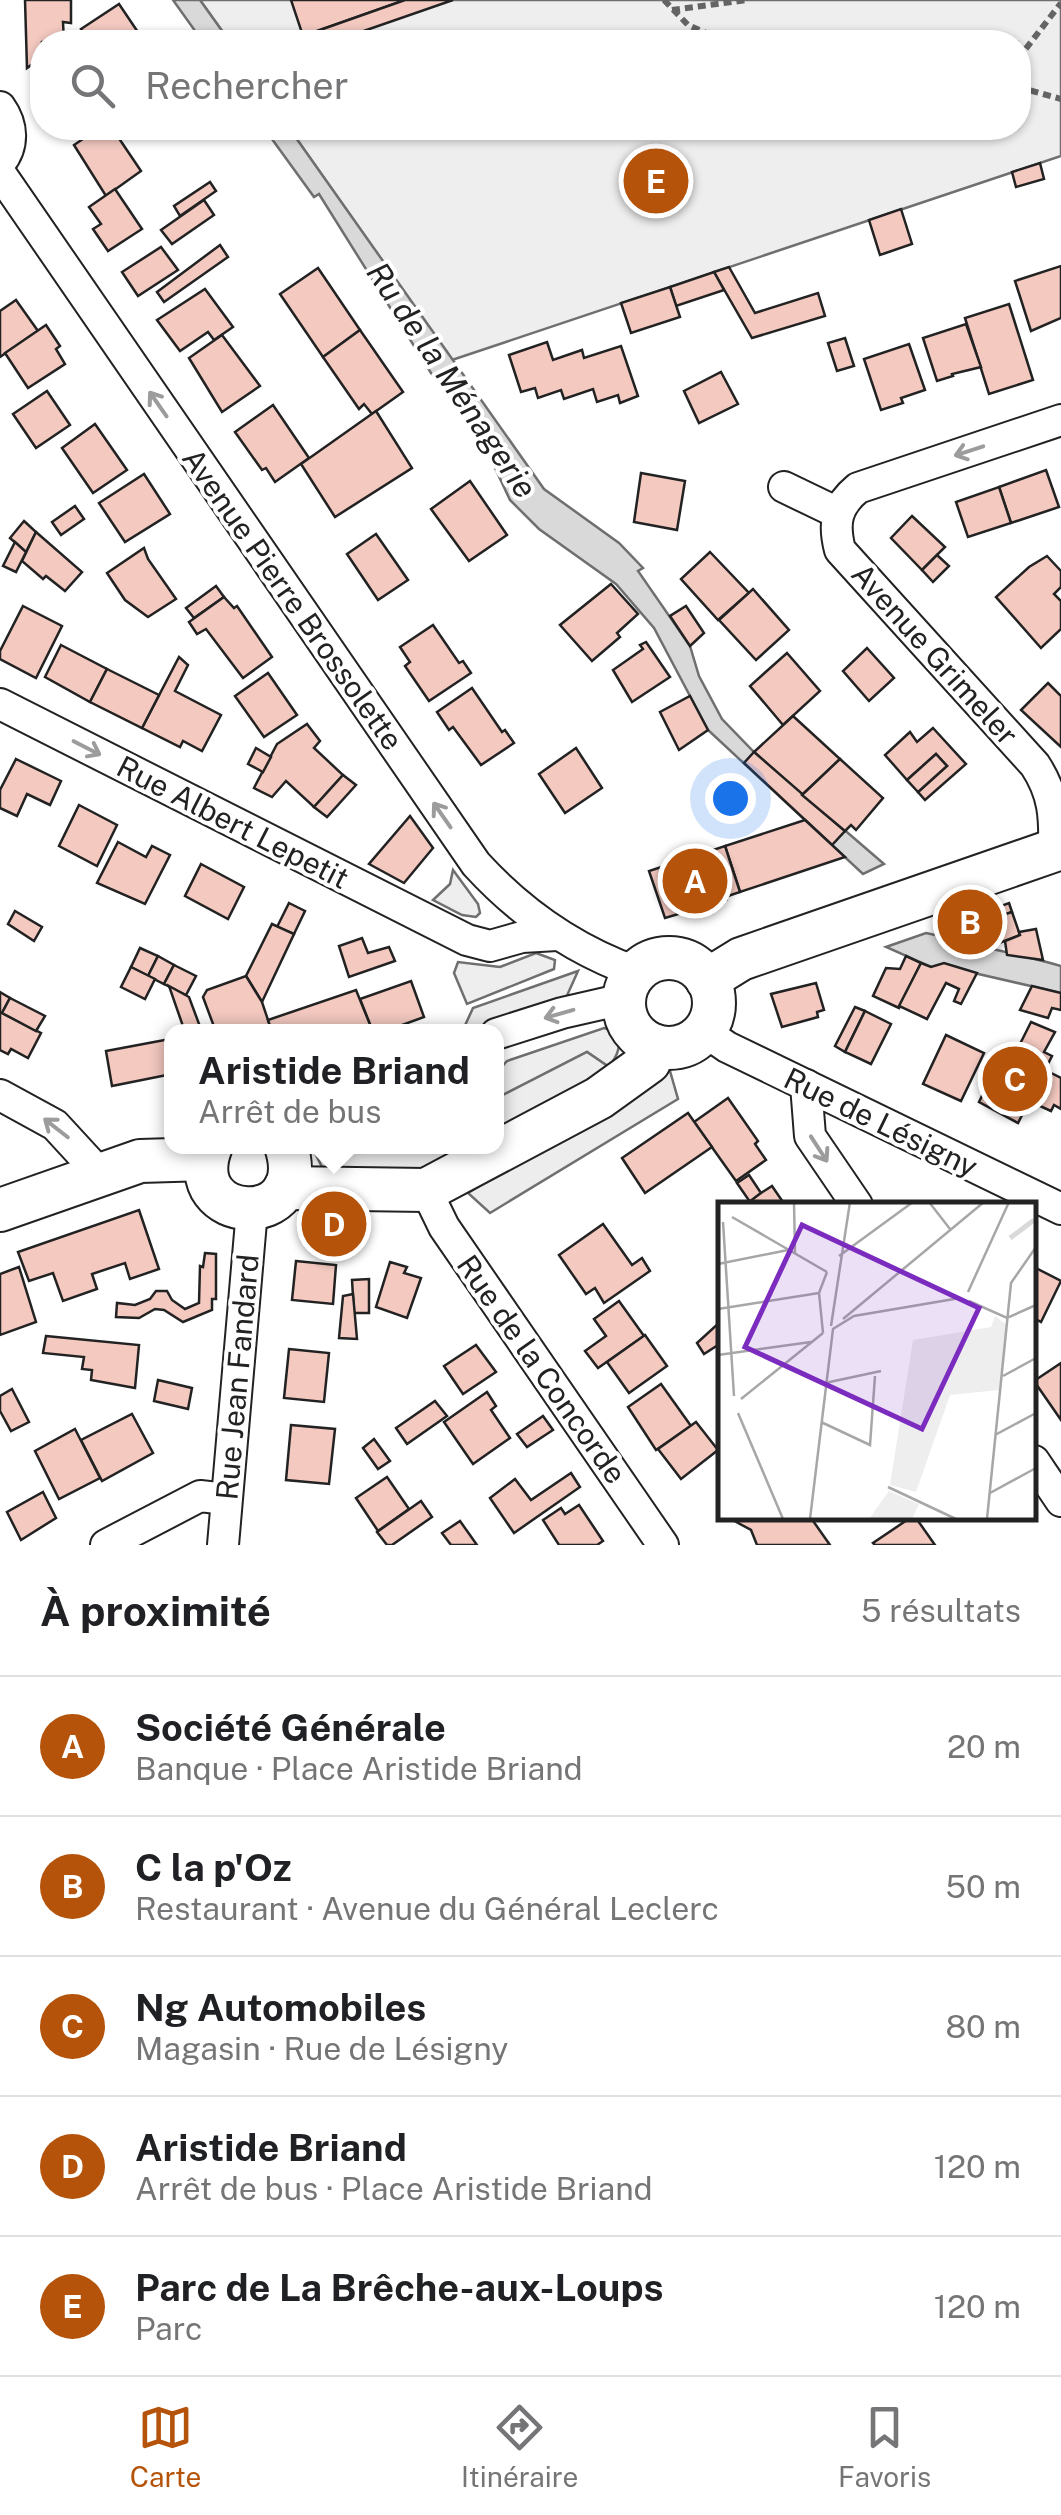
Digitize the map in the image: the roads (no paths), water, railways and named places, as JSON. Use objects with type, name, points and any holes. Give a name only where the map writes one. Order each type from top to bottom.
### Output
[{"type":"street","points":[[0,107],[10,129],[10,143],[0,163]]},
{"type":"street","name":"Avenue Pierre Brossolette","points":[[0,172],[476,864],[504,894],[630,986]]},
{"type":"street","points":[[784,488],[838,512],[842,501],[858,488],[1061,420]]},
{"type":"street","name":"Avenue Grimeler","points":[[838,512],[834,530],[840,550],[1048,784],[1056,812],[1058,849]]},
{"type":"street","name":"Rue Albert Lepetit","points":[[0,704],[467,940],[490,946],[522,937],[557,935]]},
{"type":"street","points":[[707,980],[740,959],[1058,849]]},
{"type":"street","points":[[467,940],[492,919],[494,907],[492,894],[476,864]]},
{"type":"street","points":[[504,1031],[630,986],[660,959],[673,958],[686,962],[707,980],[714,1006],[704,1031],[682,1046],[655,1046],[642,1039],[625,1014],[630,986]]},
{"type":"street","name":"Rue de Lésigny","points":[[704,1031],[726,1048],[1061,1209]]},
{"type":"street","points":[[504,1149],[599,1098],[648,1062],[655,1046]]},
{"type":"street","points":[[806,1085],[810,1136],[855,1202]]},
{"type":"street","points":[[0,1096],[55,1125],[101,1176]]},
{"type":"street","points":[[0,1210],[140,1160],[198,1154]]},
{"type":"street","points":[[208,1154],[209,1185],[226,1204],[274,1181],[426,1190],[494,1154]]},
{"type":"street","name":"Rue Jean Fandard","points":[[223,1545],[226,1499],[274,1181]]},
{"type":"street","name":"Rue de la Concorde","points":[[426,1190],[444,1227],[663,1545]]},
{"type":"street","points":[[1036,1465],[1061,1502]]},
{"type":"street","points":[[106,1545],[200,1496],[226,1499]]},
{"type":"water","points":[[173,0],[200,0],[221,30],[194,30]]},
{"type":"water","name":"Ru de la Ménagerie","points":[[273,140],[297,140],[544,489],[619,543],[643,568],[638,571],[690,646],[699,676],[722,719],[754,752],[884,864],[863,874],[708,730],[654,628],[616,584],[539,529],[510,500],[480,436],[431,373],[319,194],[314,197]]},
{"type":"water","points":[[926,933],[959,940],[962,945],[1061,966],[1061,993],[931,967],[886,947]]},
{"type":"place","name":"Parc de La Brêche-aux-Loups","points":[[656,181]]},
{"type":"place","name":"Société Générale","points":[[695,881]]},
{"type":"place","name":"C la p'Oz","points":[[970,922]]},
{"type":"place","name":"Ng Automobiles","points":[[1015,1079]]},
{"type":"place","name":"Aristide Briand","points":[[334,1224]]}]
